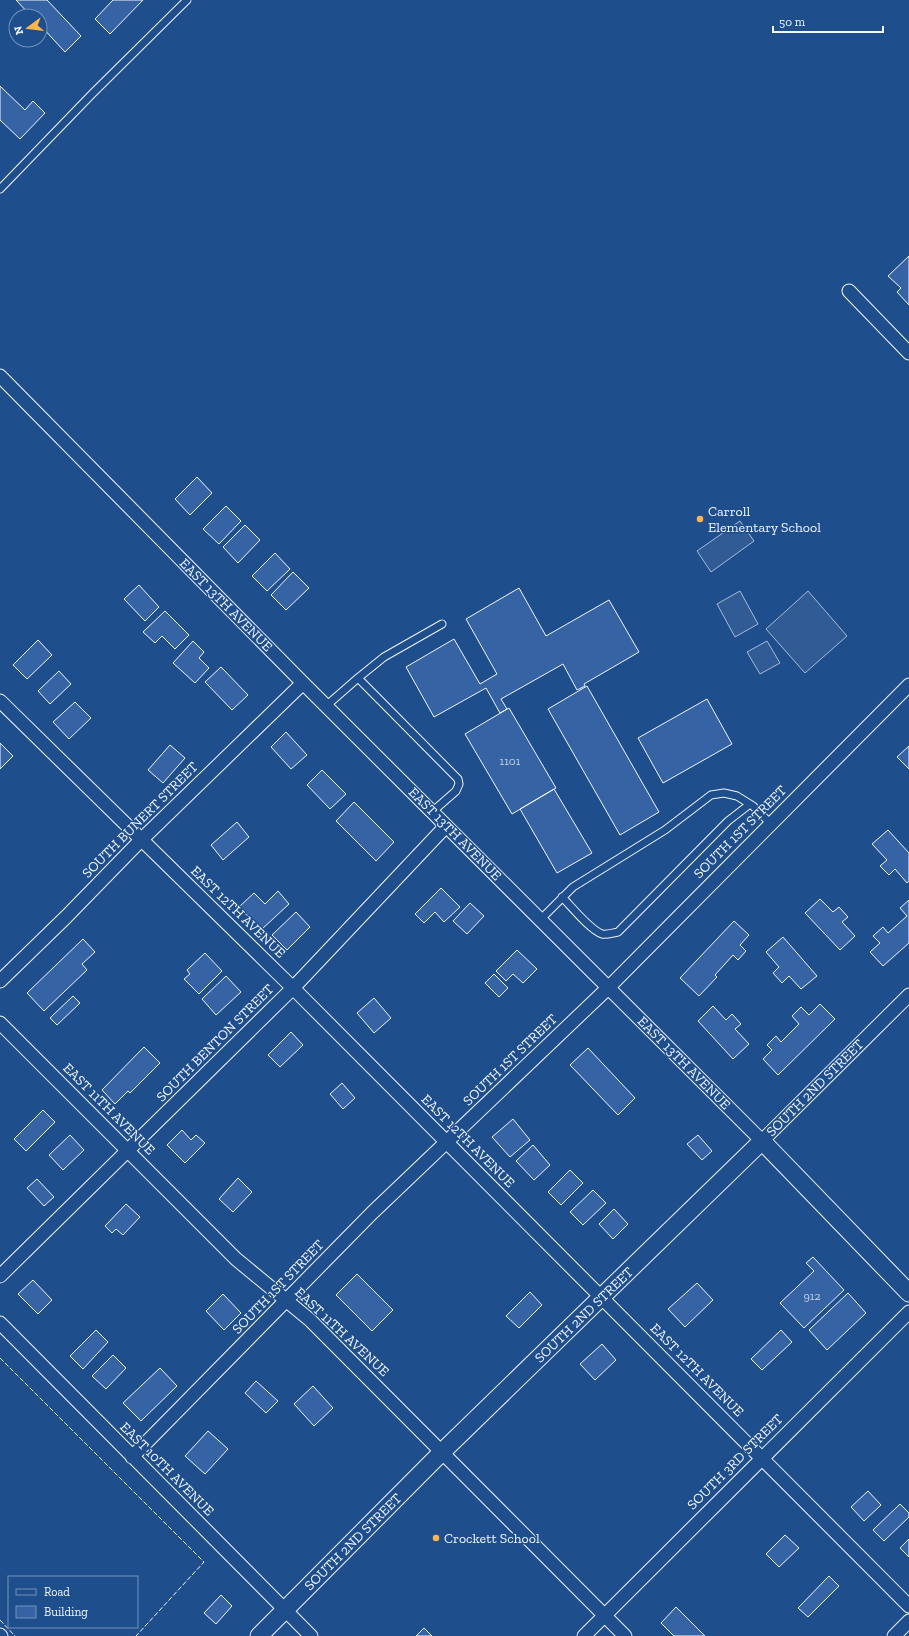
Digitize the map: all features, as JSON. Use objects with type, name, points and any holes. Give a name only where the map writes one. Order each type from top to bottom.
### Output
[{"type":"street","points":[[849,291],[909,353]]},
{"type":"street","name":"EAST 13TH AVENUE","points":[[0,376],[302,683],[762,1141],[909,1293]]},
{"type":"street","name":"SOUTH BUNERT STREET","points":[[0,982],[141,840],[302,683]]},
{"type":"street","name":"SOUTH 1ST STREET","points":[[132,1457],[372,1213],[608,988],[909,685]]},
{"type":"street","name":"EAST 12TH AVENUE","points":[[0,702],[293,988],[909,1606]]},
{"type":"street","name":"SOUTH BENTON STREET","points":[[0,1276],[293,988],[446,826]]},
{"type":"street","name":"SOUTH 2ND STREET","points":[[259,1636],[442,1452],[762,1141],[909,995]]},
{"type":"street","name":"EAST 11TH AVENUE","points":[[0,1023],[236,1259],[310,1320],[625,1636]]},
{"type":"street","name":"SOUTH 3RD STREET","points":[[584,1636],[909,1312]]},
{"type":"street","name":"EAST 10TH AVENUE","points":[[0,1323],[311,1636]]},
{"type":"street","points":[[894,1636],[909,1621]]},
{"type":"lane","points":[[0,189],[187,0]]},
{"type":"lane","points":[[326,706],[384,657],[442,624]]},
{"type":"lane","points":[[358,678],[458,779],[459,784],[456,791],[432,812]]},
{"type":"lane","points":[[540,920],[573,887],[665,830],[710,795],[730,794],[750,804],[771,824]]},
{"type":"lane","points":[[562,897],[601,934],[618,932],[728,821],[750,804]]},
{"type":"shaded area","points":[[740,521],[754,541],[711,572],[697,551]]},
{"type":"shaded area","points":[[740,591],[758,624],[735,637],[717,604]]},
{"type":"shaded area","points":[[808,591],[847,636],[805,673],[766,629]]},
{"type":"shaded area","points":[[767,641],[780,663],[760,674],[747,652]]},
{"type":"building","points":[[16,0],[47,0],[81,36],[65,52],[48,34],[48,8],[24,8]]},
{"type":"building","points":[[113,0],[143,0],[110,34],[95,19]]},
{"type":"building","points":[[0,86],[25,110],[33,101],[45,113],[20,139],[0,120]]},
{"type":"building","points":[[909,256],[909,305],[897,292],[901,288],[888,276]]},
{"type":"building","points":[[197,477],[212,493],[190,515],[175,499]]},
{"type":"building","points":[[226,506],[241,521],[219,544],[203,529]]},
{"type":"building","points":[[245,525],[260,540],[238,563],[223,547]]},
{"type":"building","points":[[275,553],[290,569],[267,591],[252,576]]},
{"type":"building","points":[[293,572],[309,588],[286,610],[271,595]]},
{"type":"building","points":[[139,585],[159,607],[145,621],[124,599]]},
{"type":"building","points":[[519,588],[546,636],[609,600],[639,652],[584,684],[585,686],[577,690],[563,664],[501,699],[507,709],[500,713],[486,688],[434,717],[406,667],[454,639],[480,684],[497,674],[466,619]]},
{"type":"building","points":[[165,611],[189,635],[175,649],[162,636],[155,643],[143,632]]},
{"type":"building","points":[[38,640],[52,655],[27,679],[13,665]]},
{"type":"building","points":[[193,641],[204,652],[199,658],[209,668],[195,683],[173,663]]},
{"type":"building","points":[[221,667],[248,695],[232,710],[205,682]]},
{"type":"building","points":[[59,671],[71,684],[50,704],[38,691]]},
{"type":"building","points":[[587,686],[659,812],[620,835],[548,709]]},
{"type":"building","points":[[707,699],[732,744],[663,783],[638,738]]},
{"type":"building","points":[[75,702],[91,718],[69,739],[53,722]]},
{"type":"building","points":[[509,708],[556,788],[512,814],[465,734]]},
{"type":"building","points":[[286,732],[307,755],[291,769],[271,747]]},
{"type":"building","points":[[0,743],[13,756],[0,769]]},
{"type":"building","points":[[170,745],[185,758],[163,783],[148,770]]},
{"type":"building","points":[[909,746],[909,769],[897,757]]},
{"type":"building","points":[[322,770],[346,794],[330,809],[307,785]]},
{"type":"building","points":[[554,789],[592,853],[557,873],[520,809]]},
{"type":"building","points":[[354,802],[394,842],[376,861],[336,821]]},
{"type":"building","points":[[237,822],[249,837],[223,860],[211,845]]},
{"type":"building","points":[[888,830],[909,853],[909,881],[907,883],[895,869],[889,875],[880,866],[887,860],[872,844]]},
{"type":"building","points":[[441,888],[460,907],[444,922],[435,912],[424,923],[415,914]]},
{"type":"building","points":[[278,891],[289,904],[261,930],[239,907],[254,893],[265,904]]},
{"type":"building","points":[[820,899],[833,912],[839,907],[848,917],[842,922],[855,936],[840,950],[805,913]]},
{"type":"building","points":[[909,900],[909,943],[883,966],[870,952],[880,943],[873,936],[883,927],[888,933],[907,916],[900,908]]},
{"type":"building","points":[[470,903],[484,916],[467,934],[453,921]]},
{"type":"building","points":[[296,912],[310,927],[287,950],[272,935]]},
{"type":"building","points":[[734,921],[749,935],[740,945],[746,951],[738,960],[733,955],[715,975],[717,977],[699,996],[680,978]]},
{"type":"building","points":[[783,937],[817,976],[801,989],[789,976],[782,983],[773,973],[779,967],[766,952]]},
{"type":"building","points":[[83,939],[95,952],[82,964],[87,970],[44,1011],[27,993]]},
{"type":"building","points":[[517,950],[537,969],[523,983],[513,974],[506,981],[496,971]]},
{"type":"building","points":[[205,953],[222,971],[199,994],[184,979],[190,974],[187,970]]},
{"type":"building","points":[[494,974],[508,988],[499,997],[485,983]]},
{"type":"building","points":[[226,976],[241,992],[216,1015],[202,999]]},
{"type":"building","points":[[73,996],[80,1003],[57,1025],[50,1018]]},
{"type":"building","points":[[374,998],[391,1018],[374,1033],[357,1013]]},
{"type":"building","points":[[820,1004],[835,1019],[778,1075],[763,1059],[772,1050],[767,1045],[776,1036],[781,1042],[799,1024],[792,1016],[801,1007],[809,1015]]},
{"type":"building","points":[[713,1006],[726,1020],[732,1014],[741,1024],[735,1029],[749,1044],[733,1059],[698,1021]]},
{"type":"building","points":[[291,1032],[303,1045],[280,1067],[268,1055]]},
{"type":"building","points":[[144,1047],[160,1063],[130,1093],[128,1091],[115,1104],[102,1090]]},
{"type":"building","points":[[588,1048],[635,1098],[618,1115],[570,1065]]},
{"type":"building","points":[[342,1083],[355,1098],[343,1109],[330,1094]]},
{"type":"building","points":[[43,1110],[55,1122],[26,1151],[14,1139]]},
{"type":"building","points":[[513,1119],[530,1140],[510,1157],[492,1137]]},
{"type":"building","points":[[182,1130],[191,1140],[196,1135],[205,1143],[185,1163],[167,1145]]},
{"type":"building","points":[[70,1135],[84,1150],[63,1170],[49,1155]]},
{"type":"building","points":[[698,1135],[712,1151],[702,1160],[687,1144]]},
{"type":"building","points":[[533,1145],[550,1165],[534,1180],[516,1161]]},
{"type":"building","points":[[570,1170],[583,1183],[561,1205],[548,1192]]},
{"type":"building","points":[[238,1178],[252,1192],[233,1212],[219,1199]]},
{"type":"building","points":[[37,1179],[54,1197],[44,1206],[27,1188]]},
{"type":"building","points":[[593,1190],[606,1203],[583,1225],[570,1212]]},
{"type":"building","points":[[126,1204],[140,1217],[123,1235],[116,1229],[112,1233],[105,1226]]},
{"type":"building","points":[[614,1209],[628,1224],[613,1239],[599,1224]]},
{"type":"building","points":[[813,1257],[844,1290],[804,1328],[780,1303],[814,1271],[806,1263]]},
{"type":"building","points":[[357,1274],[393,1310],[372,1331],[336,1295]]},
{"type":"building","points":[[33,1280],[52,1300],[38,1314],[18,1294]]},
{"type":"building","points":[[697,1283],[713,1300],[685,1327],[668,1309]]},
{"type":"building","points":[[530,1292],[542,1305],[519,1328],[506,1316]]},
{"type":"building","points":[[848,1293],[866,1313],[827,1350],[809,1330]]},
{"type":"building","points":[[223,1294],[241,1313],[224,1330],[206,1311]]},
{"type":"building","points":[[96,1330],[108,1342],[83,1369],[70,1356]]},
{"type":"building","points":[[781,1330],[792,1342],[762,1370],[751,1359]]},
{"type":"building","points":[[602,1344],[616,1360],[595,1380],[580,1364]]},
{"type":"building","points":[[113,1355],[126,1368],[106,1389],[92,1376]]},
{"type":"building","points":[[160,1368],[177,1386],[141,1421],[123,1403]]},
{"type":"building","points":[[256,1381],[278,1401],[266,1413],[245,1393]]},
{"type":"building","points":[[313,1386],[333,1408],[314,1426],[294,1404]]},
{"type":"building","points":[[208,1431],[228,1449],[205,1474],[185,1456]]},
{"type":"building","points":[[868,1491],[881,1505],[864,1521],[851,1507]]},
{"type":"building","points":[[900,1504],[909,1513],[909,1517],[884,1541],[873,1530]]},
{"type":"building","points":[[785,1535],[799,1548],[779,1567],[766,1554]]},
{"type":"building","points":[[909,1539],[909,1557],[900,1548]]},
{"type":"building","points":[[829,1576],[839,1586],[808,1617],[798,1608]]},
{"type":"building","points":[[221,1595],[232,1606],[216,1624],[204,1613]]},
{"type":"building","points":[[676,1607],[705,1636],[674,1636],[661,1623]]},
{"type":"building","points":[[424,1628],[432,1636],[416,1636]]},
{"type":"fence","points":[[0,1358],[204,1562],[136,1636]]},
{"type":"fence","points":[[0,1620],[15,1636]]},
{"type":"place","name":"Carroll Elementary School","points":[[700,519]]},
{"type":"place","name":"Crockett School","points":[[436,1538]]}]
